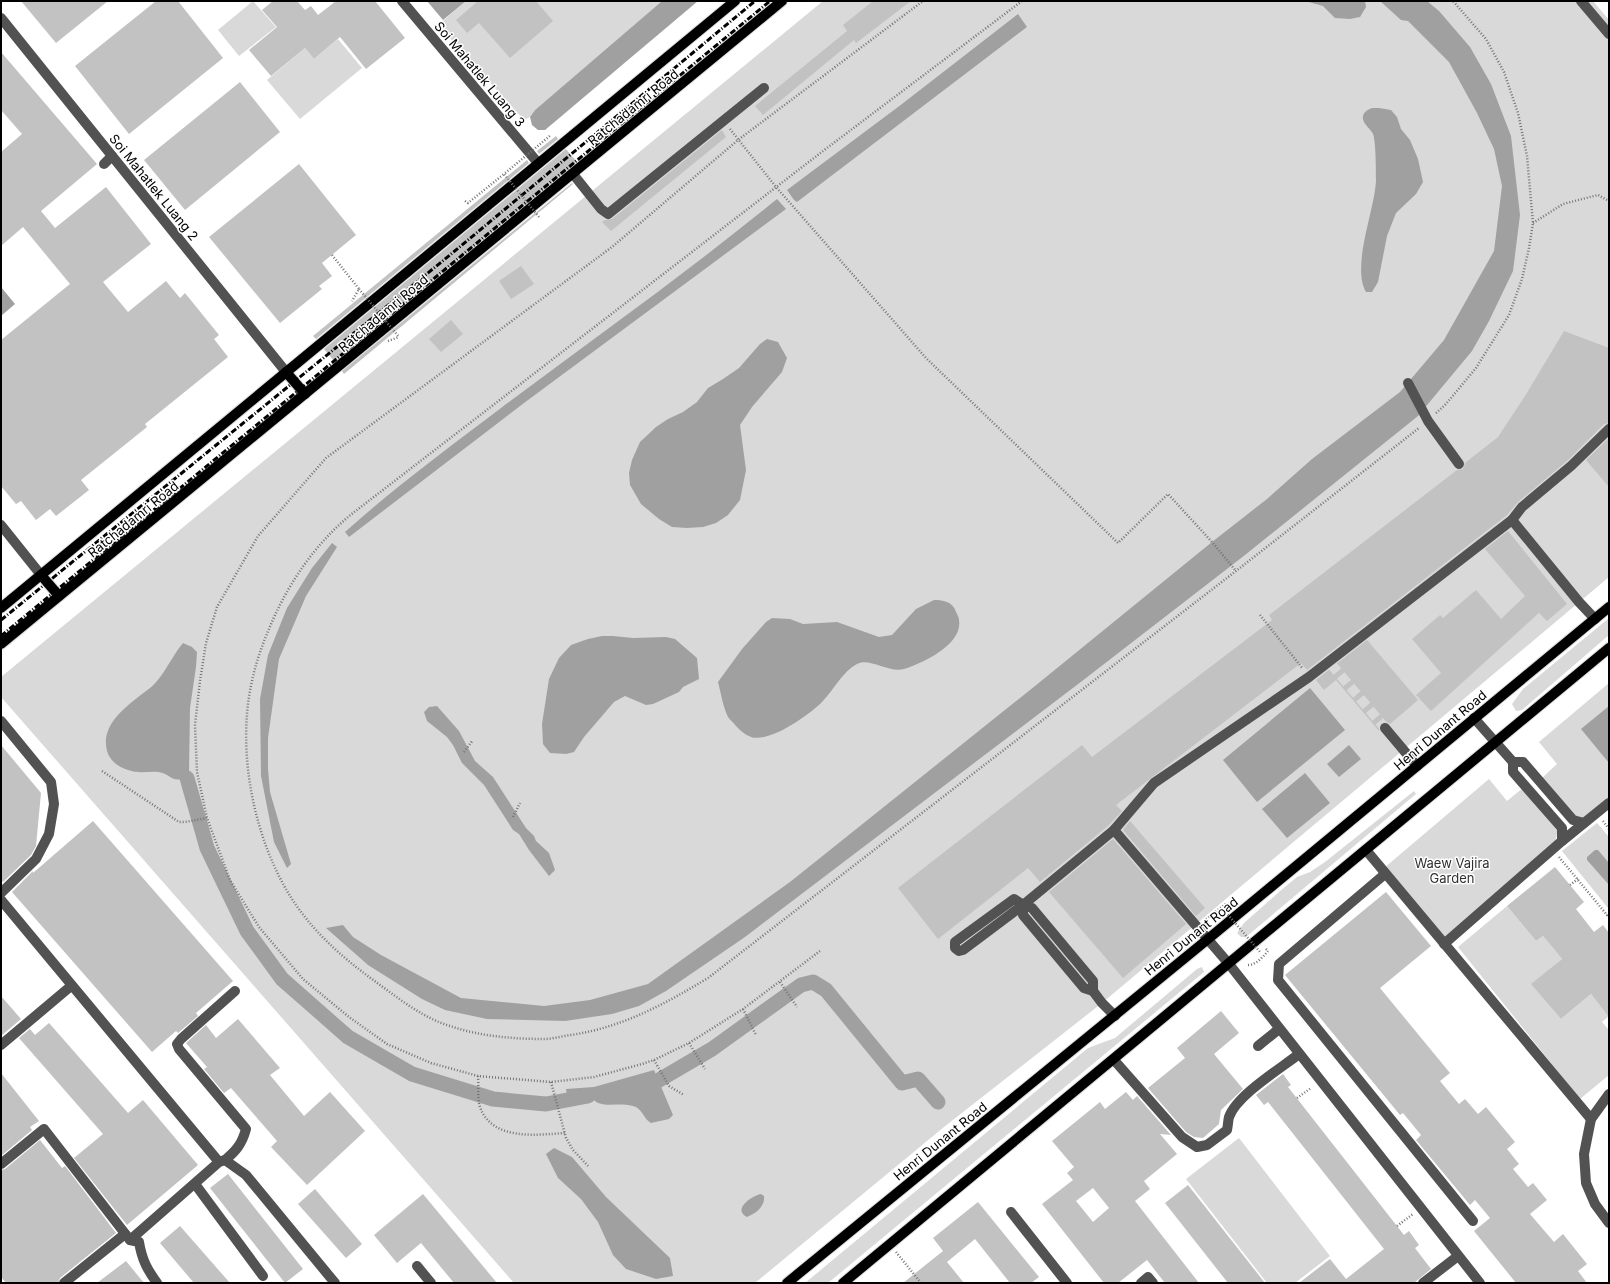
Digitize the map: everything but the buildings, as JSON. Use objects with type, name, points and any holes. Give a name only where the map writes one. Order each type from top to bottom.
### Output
[{"type":"main road","name":"Ratchadamri Road","points":[[1,608],[735,1]]},
{"type":"main road","name":"Ratchadamri Road","points":[[1,644],[782,1]]},
{"type":"main road","points":[[286,372],[305,394]]},
{"type":"main road","points":[[41,575],[59,596]]},
{"type":"main road","name":"Henri Dunant Road","points":[[788,1283],[1115,1016],[1609,607]]},
{"type":"main road","points":[[843,1283],[1114,1060],[1609,648]]},
{"type":"street","name":"Soi Mahatlek Luang 3","points":[[402,1],[538,164]]},
{"type":"street","points":[[1581,1],[1609,34]]},
{"type":"street","name":"Soi Mahatlek Luang 2","points":[[1,18],[286,372]]},
{"type":"street","points":[[573,174],[601,209],[608,214],[764,88]]},
{"type":"street","points":[[104,164],[112,156]]},
{"type":"street","points":[[1408,383],[1426,418],[1459,464]]},
{"type":"street","points":[[1023,905],[1014,899],[955,942],[955,948],[959,951],[963,950],[1023,905],[1114,830],[1154,783],[1330,663],[1512,520],[1522,507],[1571,466],[1609,429]]},
{"type":"street","points":[[1512,520],[1579,602],[1595,619]]},
{"type":"street","points":[[1,525],[41,575]]},
{"type":"street","points":[[1474,718],[1512,762],[1513,772],[1562,828],[1562,841]]},
{"type":"street","points":[[1,721],[51,782],[54,804],[49,834],[36,859],[1,893]]},
{"type":"street","points":[[1385,728],[1417,766]]},
{"type":"street","points":[[1512,762],[1523,762],[1573,820],[1584,822]]},
{"type":"street","points":[[1444,944],[1584,822],[1609,803]]},
{"type":"street","points":[[1114,830],[1229,964],[1480,1283]]},
{"type":"street","points":[[1366,850],[1591,1120]]},
{"type":"street","points":[[1385,874],[1279,964],[1278,980],[1473,1221]]},
{"type":"street","points":[[1,900],[71,986],[222,1161],[246,1175],[335,1283]]},
{"type":"street","points":[[1023,905],[1023,915],[1084,988],[1093,991],[1115,1016]]},
{"type":"street","points":[[1,1045],[71,986]]},
{"type":"street","points":[[64,1283],[128,1237],[237,1150],[244,1138],[246,1129],[179,1049],[177,1044],[196,1024],[235,991]]},
{"type":"street","points":[[1258,1046],[1279,1029]]},
{"type":"street","points":[[1114,1060],[1182,1137],[1197,1147],[1207,1145],[1227,1130],[1230,1117],[1236,1106],[1247,1094],[1299,1054]]},
{"type":"street","points":[[1609,1094],[1591,1120],[1584,1154],[1586,1184],[1595,1204],[1609,1223]]},
{"type":"street","points":[[1,1164],[44,1129],[128,1237],[140,1242],[141,1257],[157,1283]]},
{"type":"street","points":[[195,1184],[263,1276]]},
{"type":"street","points":[[1011,1212],[1067,1283]]},
{"type":"street","points":[[1423,1283],[1458,1256]]},
{"type":"street","points":[[417,1266],[431,1283]]},
{"type":"street","points":[[1141,1283],[1148,1277],[1153,1283]]},
{"type":"path","points":[[820,951],[743,1009],[689,1043],[654,1060],[594,1077],[551,1082],[478,1076],[431,1064],[387,1044],[348,1017],[302,979],[259,927],[230,880],[207,818],[197,772],[195,725],[206,643],[217,607],[258,536],[326,458],[612,247],[738,140],[923,1]]},
{"type":"path","points":[[1022,1],[776,187],[342,522],[312,554],[296,576],[283,598],[263,641],[251,682],[248,708],[247,757],[255,813],[263,841],[277,873],[292,900],[311,925],[332,947],[356,968],[420,1012],[448,1026],[481,1034],[546,1039],[587,1032],[627,1021],[666,1003],[708,978],[1236,571],[1426,418],[1446,404],[1476,368],[1509,315],[1522,279],[1529,248],[1532,223],[1527,156],[1518,113],[1504,72],[1486,39],[1453,1]]},
{"type":"path","points":[[724,120],[738,140],[776,187],[926,358],[1118,542],[1168,494],[1212,542],[1236,571]]},
{"type":"path","points":[[466,202],[504,174],[551,135]]},
{"type":"path","points":[[504,174],[539,216]]},
{"type":"path","points":[[1532,223],[1563,204],[1598,195],[1609,201]]},
{"type":"path","points":[[332,255],[399,337]]},
{"type":"path","points":[[1260,615],[1308,677]]},
{"type":"path","points":[[464,752],[473,740]]},
{"type":"path","points":[[102,770],[179,822],[207,818]]},
{"type":"path","points":[[513,817],[520,804]]},
{"type":"path","points":[[1553,849],[1607,915],[1609,913]]},
{"type":"path","points":[[1570,885],[1578,879]]},
{"type":"path","points":[[1206,919],[1227,903],[1229,905],[1224,910],[1260,952],[1266,948],[1268,951],[1252,965],[1248,966]]},
{"type":"path","points":[[780,982],[797,1007]]},
{"type":"path","points":[[743,1009],[756,1035]]},
{"type":"path","points":[[689,1043],[705,1069]]},
{"type":"path","points":[[654,1060],[668,1086],[684,1095]]},
{"type":"path","points":[[478,1076],[480,1106],[492,1125],[501,1129],[530,1135],[565,1133]]},
{"type":"path","points":[[1297,1098],[1320,1081]]},
{"type":"path","points":[[551,1082],[565,1133],[573,1150],[588,1166]]},
{"type":"path","points":[[1397,1226],[1421,1208]]},
{"type":"path","points":[[890,1245],[921,1283]]},
{"type":"green space","points":[[253,1],[276,27],[239,56],[218,30]]},
{"type":"green space","points":[[466,1],[662,1],[535,110],[530,117],[524,120],[438,25]]},
{"type":"green space","points":[[823,1],[1593,1],[1609,20],[1609,577],[1102,1003],[944,1127],[755,1283],[514,1283],[1,697],[1,677]]},
{"type":"green space","points":[[338,39],[362,68],[300,119],[267,80],[305,48],[314,59]]},
{"type":"green space","points":[[1609,618],[1609,635],[1522,710],[1516,711],[1512,704],[1523,689]]},
{"type":"green space","points":[[1609,683],[1609,800],[1583,820],[1575,817],[1542,778],[1557,764],[1539,742]]},
{"type":"green space","name":"Waew Vajira Garden","points":[[1489,779],[1507,801],[1524,787],[1558,829],[1555,843],[1444,939],[1384,868]]},
{"type":"green space","points":[[1414,791],[1416,794],[1246,937],[1241,937],[1237,933],[1244,923],[1297,877],[1310,872],[1325,862]]},
{"type":"green space","points":[[1597,823],[1609,837],[1608,908],[1562,851]]},
{"type":"green space","points":[[1507,906],[1536,941],[1543,936],[1562,959],[1532,984],[1561,1019],[1591,994],[1609,1016],[1602,1022],[1609,1030],[1609,1075],[1580,1099],[1458,947]]},
{"type":"green space","points":[[1202,967],[1204,972],[828,1283],[805,1283],[1088,1048],[1115,1038],[1197,969]]},
{"type":"green space","points":[[1239,1138],[1330,1256],[1295,1283],[1267,1283],[1186,1179]]},
{"type":"shaded area","points":[[427,1],[466,1],[443,20]]},
{"type":"shaded area","points":[[662,1],[698,1],[545,130],[538,130],[532,125],[530,117],[535,110]]},
{"type":"shaded area","points":[[1305,1],[1365,1],[1366,7],[1360,17],[1350,19],[1335,18],[1323,6]]},
{"type":"shaded area","points":[[1380,1],[1427,1],[1439,11],[1470,47],[1491,84],[1511,136],[1520,215],[1513,271],[1489,321],[1472,351],[1418,416],[1245,555],[1086,678],[745,937],[666,991],[639,1006],[612,1014],[565,1021],[487,1019],[445,1010],[422,999],[368,965],[326,928],[343,925],[353,937],[381,955],[461,998],[544,1006],[590,1000],[648,984],[790,882],[1267,499],[1312,459],[1400,392],[1444,340],[1494,251],[1502,186],[1494,149],[1477,113],[1449,62],[1408,21],[1401,20]]},
{"type":"shaded area","points":[[1018,14],[1027,27],[797,202],[794,200],[787,190],[902,104]]},
{"type":"shaded area","points":[[1372,108],[1391,110],[1397,117],[1401,129],[1410,140],[1418,159],[1423,182],[1416,194],[1396,213],[1387,236],[1378,282],[1372,292],[1366,292],[1362,281],[1362,253],[1375,192],[1376,164],[1373,134],[1365,123],[1363,115]]},
{"type":"shaded area","points":[[777,199],[786,209],[524,403],[349,537],[345,532],[441,453],[675,279]]},
{"type":"shaded area","points":[[1,287],[15,304],[1,316]]},
{"type":"shaded area","points":[[767,339],[778,342],[787,358],[782,372],[752,407],[740,425],[746,470],[740,500],[728,515],[716,523],[703,527],[672,527],[659,519],[641,504],[630,485],[629,473],[632,460],[640,442],[656,427],[683,412],[697,402],[708,388],[739,368],[760,344]]},
{"type":"shaded area","points":[[332,543],[337,547],[306,596],[279,659],[268,738],[270,792],[291,864],[287,868],[274,842],[261,776],[260,699],[268,655],[287,608],[312,568]]},
{"type":"shaded area","points":[[934,600],[945,601],[953,606],[959,618],[959,629],[955,637],[940,652],[912,666],[898,670],[867,662],[857,664],[847,671],[822,702],[808,714],[789,727],[768,736],[759,738],[751,737],[739,729],[728,717],[723,704],[718,682],[742,649],[766,622],[772,618],[790,619],[803,624],[837,622],[879,637],[892,635],[916,609]]},
{"type":"shaded area","points":[[602,636],[633,638],[666,637],[675,639],[697,658],[699,679],[683,687],[679,692],[653,704],[646,705],[625,696],[614,702],[584,737],[574,752],[566,754],[550,753],[543,744],[542,724],[549,679],[559,658],[571,645]]},
{"type":"shaded area","points":[[183,643],[192,647],[197,652],[190,708],[189,772],[187,778],[174,779],[163,773],[136,772],[121,767],[112,761],[107,751],[107,732],[111,724],[123,709],[156,682]]},
{"type":"shaded area","points":[[1310,688],[1345,730],[1257,802],[1223,760]]},
{"type":"shaded area","points":[[437,706],[459,731],[475,761],[493,777],[526,828],[534,836],[536,841],[549,853],[555,870],[549,876],[519,834],[513,830],[484,785],[462,763],[447,737],[427,721],[424,712],[429,707]]},
{"type":"shaded area","points":[[1609,706],[1609,763],[1581,729]]},
{"type":"shaded area","points":[[1349,745],[1361,759],[1339,777],[1327,764]]},
{"type":"shaded area","points":[[1305,773],[1330,803],[1287,838],[1262,809]]},
{"type":"shaded area","points":[[1595,850],[1598,850],[1609,863],[1609,885],[1587,860],[1587,857]]},
{"type":"shaded area","points":[[654,1070],[673,1115],[669,1119],[651,1123],[636,1107],[626,1105],[607,1105],[598,1103],[590,1098],[568,1102],[566,1089],[594,1087]]},
{"type":"shaded area","points":[[554,1148],[572,1157],[606,1197],[670,1258],[673,1276],[656,1279],[626,1269],[613,1255],[598,1222],[581,1199],[558,1178],[546,1154]]},
{"type":"shaded area","points":[[761,1194],[764,1196],[763,1203],[754,1214],[747,1217],[741,1211],[742,1207],[752,1197]]},
{"type":"waterway","points":[[187,778],[207,848],[247,931],[282,979],[348,1037],[412,1074],[493,1099],[546,1104],[588,1096]]},
{"type":"waterway","points":[[639,1086],[654,1083],[712,1049],[801,985],[813,982],[826,990],[902,1083],[918,1079],[938,1102]]},
{"type":"tunnel","points":[[1331,664],[1385,728]]},
{"type":"railway","points":[[1,620],[450,255],[755,1]]},
{"type":"railway","points":[[1,636],[770,1]]}]
